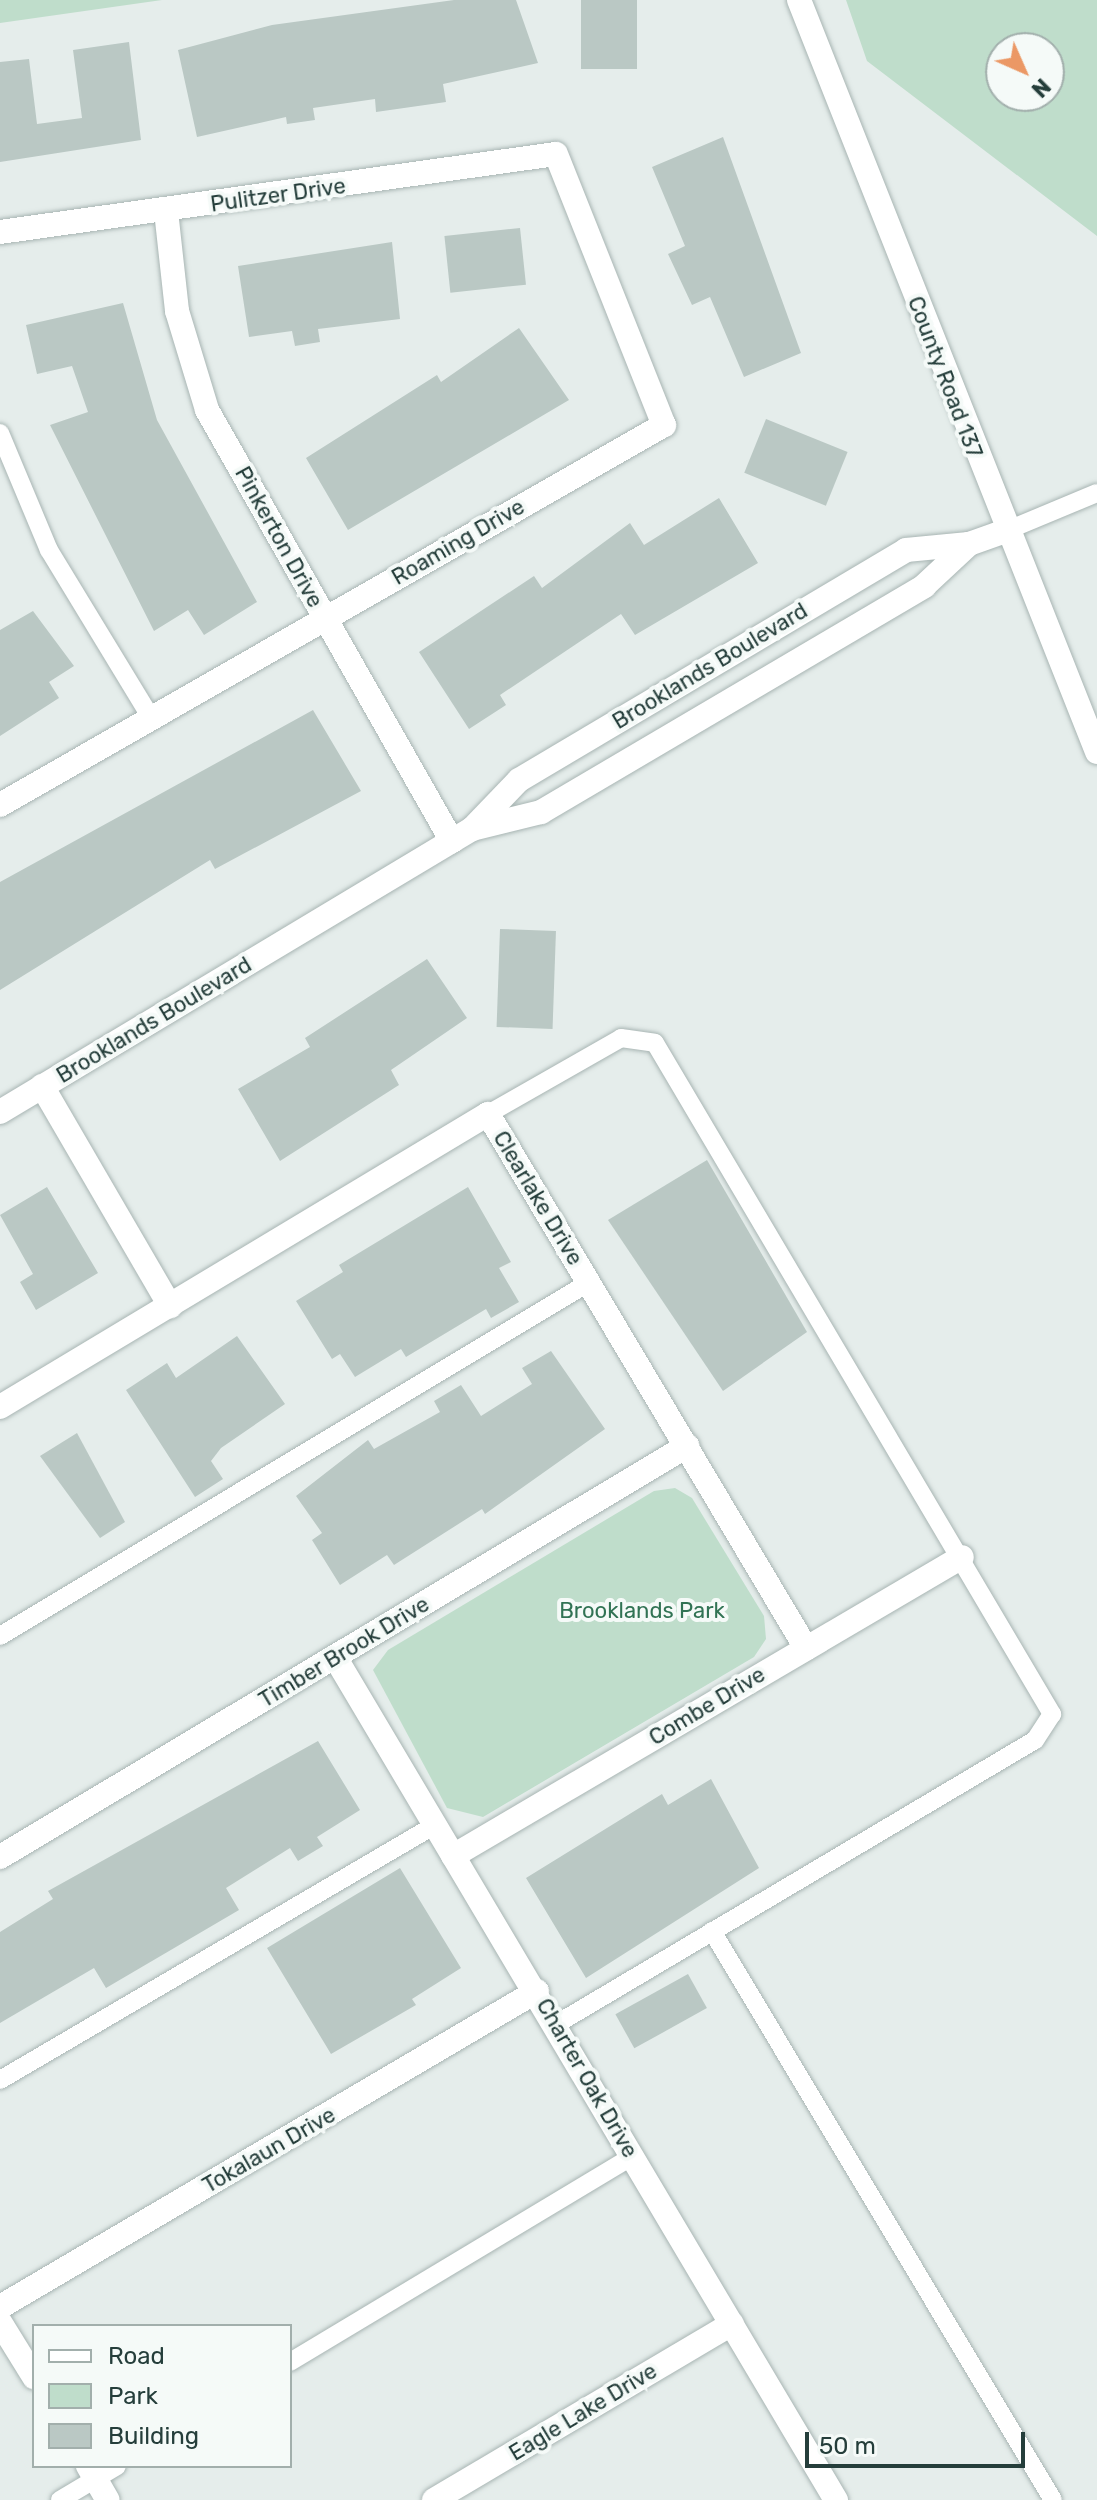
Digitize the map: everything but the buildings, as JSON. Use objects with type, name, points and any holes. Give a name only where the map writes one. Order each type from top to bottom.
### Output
[{"type":"street","name":"County Road 137","points":[[799,0],[1097,752]]},
{"type":"street","name":"Pulitzer Drive","points":[[0,232],[556,154]]},
{"type":"street","name":"Roaming Drive","points":[[0,805],[664,425],[556,154]]},
{"type":"street","name":"Pinkerton Drive","points":[[166,211],[177,311],[207,410],[325,619],[462,835]]},
{"type":"street","name":"Brooklands Boulevard","points":[[0,1112],[462,835],[519,780],[906,550],[969,544],[1008,530]]},
{"type":"street","name":"Brooklands Boulevard","points":[[462,835],[541,812],[924,586],[969,544]]},
{"type":"street","points":[[42,1086],[170,1306]]},
{"type":"street","name":"Clearlake Drive","points":[[0,1407],[488,1114],[806,1648]]},
{"type":"street","name":"Timber Brook Drive","points":[[0,1857],[687,1446]]},
{"type":"street","name":"Combe Drive","points":[[453,1856],[962,1557]]},
{"type":"street","name":"Charter Oak Drive","points":[[335,1657],[537,1991],[831,2498]]},
{"type":"street","name":"Tokalaun Drive","points":[[0,2307],[537,1991]]},
{"type":"street","points":[[0,2322],[32,2374]]},
{"type":"street","name":"Eagle Lake Drive","points":[[434,2500],[732,2324]]},
{"type":"lane","points":[[0,433],[49,550],[151,718]]},
{"type":"lane","points":[[1008,530],[1097,493]]},
{"type":"lane","points":[[488,1114],[621,1038],[655,1043],[1050,1702],[1048,1727],[555,2025]]},
{"type":"lane","points":[[0,1636],[588,1283]]},
{"type":"lane","points":[[0,2080],[435,1825]]},
{"type":"lane","points":[[712,1931],[1053,2500]]},
{"type":"lane","points":[[292,2361],[633,2156]]},
{"type":"lane","points":[[60,2500],[97,2482],[114,2468]]},
{"type":"green space","points":[[0,0],[162,0],[0,23]]},
{"type":"green space","points":[[846,0],[1097,0],[1097,236],[867,61]]},
{"type":"green space","name":"Brooklands Park","points":[[675,1488],[692,1498],[764,1616],[766,1639],[754,1657],[483,1817],[447,1808],[373,1670],[388,1650],[654,1491]]}]
